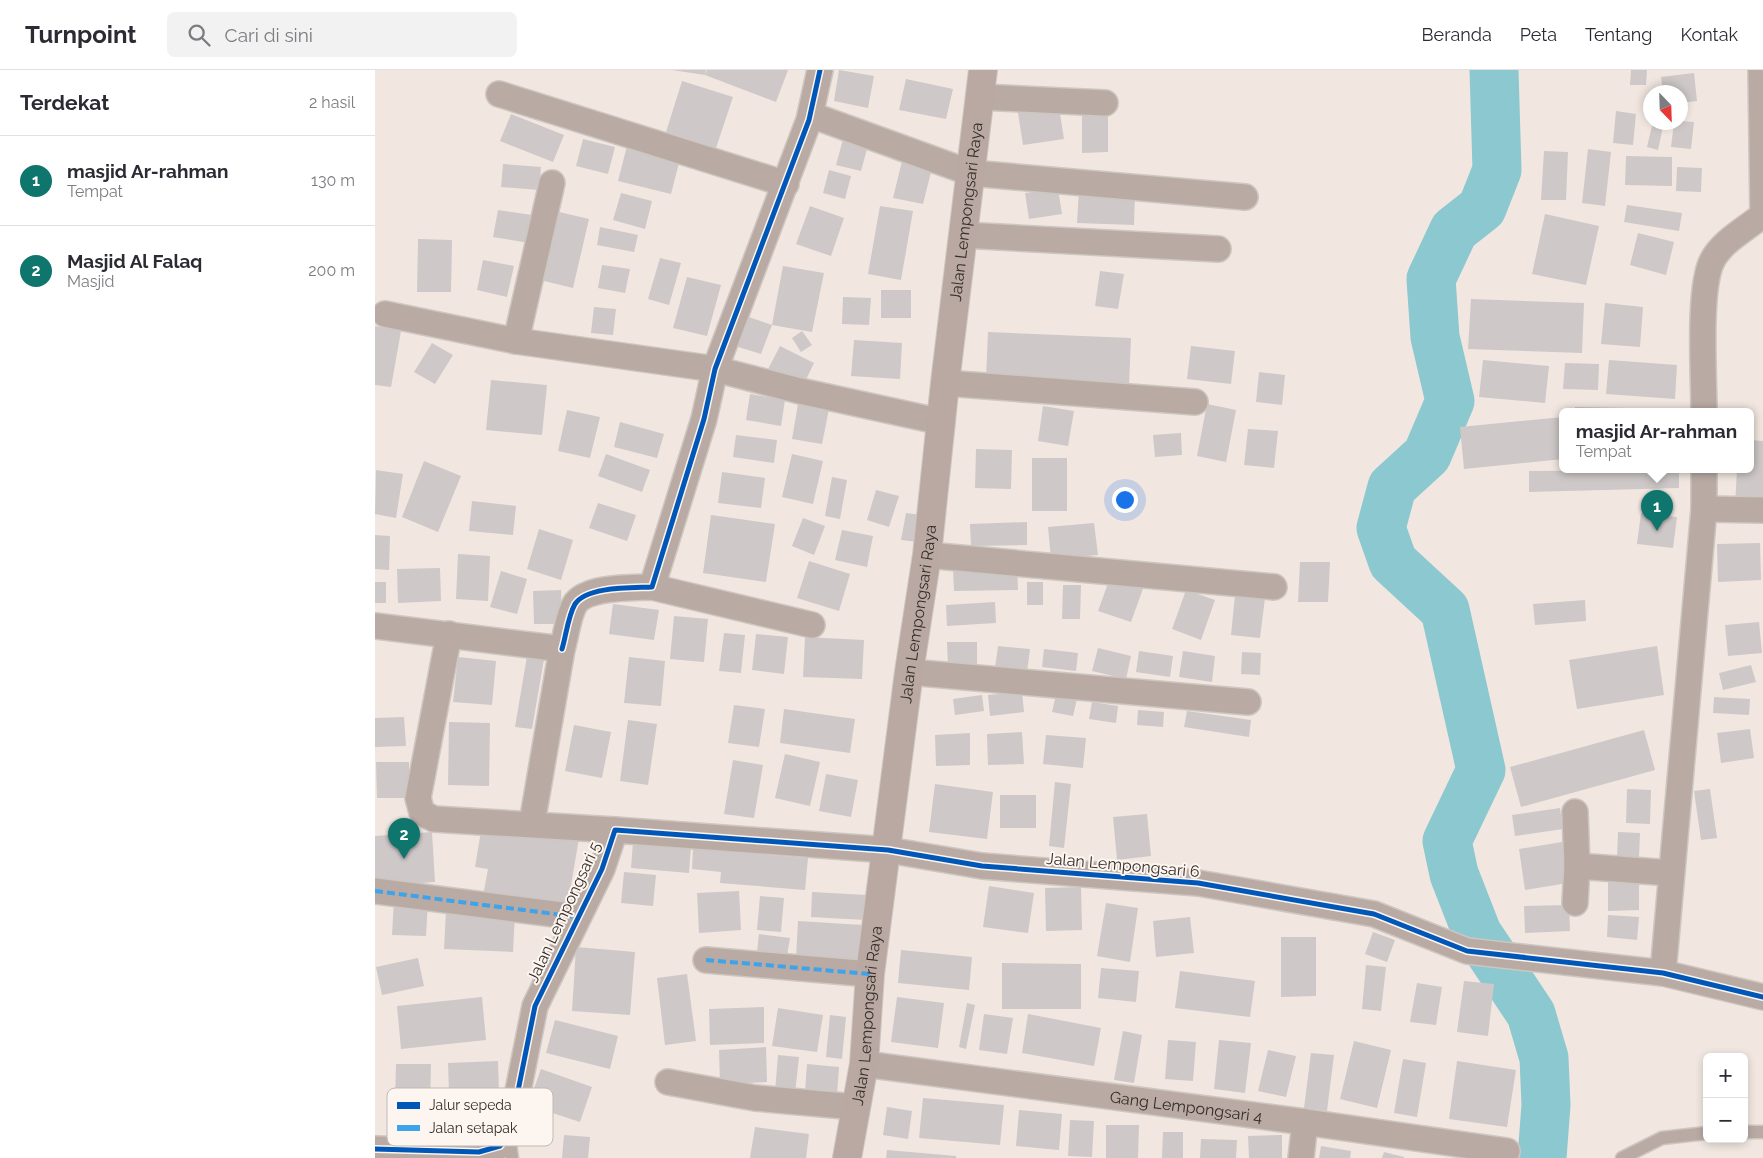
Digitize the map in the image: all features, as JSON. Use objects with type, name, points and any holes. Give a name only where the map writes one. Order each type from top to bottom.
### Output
[{"type":"main road","name":"Jalan Lempongsari Raya","points":[[847,1158],[864,1064],[871,974],[909,672],[927,554],[945,383],[983,70]]},
{"type":"street","points":[[652,587],[704,419],[715,369],[811,115],[820,70]]},
{"type":"street","points":[[1704,408],[1705,283],[1712,260],[1731,240],[1763,215],[1761,70]]},
{"type":"street","points":[[499,94],[786,184]]},
{"type":"street","points":[[980,97],[1105,103]]},
{"type":"street","points":[[811,115],[971,173],[1245,197]]},
{"type":"street","points":[[516,341],[552,183]]},
{"type":"street","points":[[963,235],[1218,249]]},
{"type":"street","points":[[385,314],[516,341],[715,369],[800,391],[942,422]]},
{"type":"street","points":[[945,383],[1195,402]]},
{"type":"street","points":[[1663,973],[1704,509],[1704,473]]},
{"type":"street","points":[[1704,509],[1763,510]]},
{"type":"street","points":[[927,554],[1274,587]]},
{"type":"street","points":[[532,824],[562,649],[575,604],[586,595],[598,591],[652,587],[812,625]]},
{"type":"street","points":[[375,626],[562,649]]},
{"type":"street","points":[[449,634],[418,798],[422,813],[434,819],[615,830]]},
{"type":"street","points":[[909,672],[1248,702]]},
{"type":"street","points":[[1575,812],[1577,866],[1575,903]]},
{"type":"street","name":"Jalan Lempongsari 5","points":[[521,1088],[535,1006],[602,868],[615,830],[888,850]]},
{"type":"street","name":"Jalan Lempongsari 6","points":[[888,850],[983,866],[1197,883],[1374,914],[1467,951],[1663,973],[1763,997]]},
{"type":"street","points":[[1577,866],[1671,873]]},
{"type":"street","points":[[375,890],[578,917]]},
{"type":"street","points":[[706,960],[871,974]]},
{"type":"street","name":"Gang Lempongsari 4","points":[[864,1064],[1305,1122],[1438,1149],[1507,1151]]},
{"type":"street","points":[[668,1082],[755,1098],[856,1107]]},
{"type":"street","points":[[1301,1158],[1305,1122]]},
{"type":"street","name":"Jalan Lempongsari 5","points":[[375,1149],[479,1152],[499,1146],[511,1147]]},
{"type":"lane","points":[[1748,1132],[1763,1132]]},
{"type":"lane","points":[[1622,1158],[1662,1138],[1703,1133]]},
{"type":"building","points":[[672,70],[706,70],[705,75]]},
{"type":"building","points":[[707,70],[788,70],[776,102],[705,75]]},
{"type":"building","points":[[839,70],[874,76],[868,108],[834,101]]},
{"type":"building","points":[[1631,70],[1647,70],[1646,85],[1630,85]]},
{"type":"building","points":[[1694,73],[1697,101],[1688,102],[1688,85],[1662,85],[1661,77]]},
{"type":"building","points":[[906,79],[953,89],[946,119],[899,110]]},
{"type":"building","points":[[682,81],[733,97],[716,148],[666,132]]},
{"type":"building","points":[[1058,101],[1064,139],[1023,145],[1017,107]]},
{"type":"building","points":[[1082,108],[1108,108],[1108,152],[1082,153]]},
{"type":"building","points":[[1616,111],[1636,114],[1633,145],[1613,143]]},
{"type":"building","points":[[511,114],[564,135],[553,162],[500,141]]},
{"type":"building","points":[[1688,122],[1694,122],[1691,149],[1671,147],[1673,130],[1688,130]]},
{"type":"building","points":[[1651,130],[1662,130],[1658,150],[1647,147]]},
{"type":"building","points":[[845,132],[870,138],[861,171],[836,165]]},
{"type":"building","points":[[583,139],[615,147],[608,174],[576,166]]},
{"type":"building","points":[[627,146],[680,159],[671,194],[618,181]]},
{"type":"building","points":[[1588,149],[1611,152],[1605,206],[1582,203]]},
{"type":"building","points":[[1544,151],[1568,152],[1566,200],[1541,200]]},
{"type":"building","points":[[1626,156],[1672,157],[1672,186],[1625,185]]},
{"type":"building","points":[[903,157],[933,164],[923,204],[893,198]]},
{"type":"building","points":[[503,164],[541,167],[539,190],[501,187]]},
{"type":"building","points":[[1677,167],[1702,168],[1701,192],[1676,191]]},
{"type":"building","points":[[829,170],[851,176],[845,199],[823,193]]},
{"type":"building","points":[[1058,189],[1062,214],[1029,219],[1025,193]]},
{"type":"building","points":[[1079,190],[1135,193],[1134,225],[1077,223]]},
{"type":"building","points":[[621,193],[652,201],[645,229],[613,220]]},
{"type":"building","points":[[1627,205],[1682,213],[1679,231],[1624,222]]},
{"type":"building","points":[[810,206],[844,218],[831,256],[796,244]]},
{"type":"building","points":[[880,206],[913,211],[901,280],[868,274]]},
{"type":"building","points":[[498,210],[539,216],[535,244],[493,237]]},
{"type":"building","points":[[555,211],[589,219],[573,288],[540,280]]},
{"type":"building","points":[[1545,214],[1599,226],[1586,285],[1532,274]]},
{"type":"building","points":[[600,227],[638,235],[634,252],[597,245]]},
{"type":"building","points":[[1638,233],[1674,242],[1666,275],[1630,265]]},
{"type":"building","points":[[418,239],[452,240],[451,292],[417,292]]},
{"type":"building","points":[[660,258],[681,263],[669,305],[648,299]]},
{"type":"building","points":[[483,260],[514,266],[507,297],[477,290]]},
{"type":"building","points":[[602,265],[630,269],[625,293],[598,288]]},
{"type":"building","points":[[783,266],[824,273],[812,332],[772,325]]},
{"type":"building","points":[[1100,271],[1124,274],[1118,309],[1095,306]]},
{"type":"building","points":[[687,277],[721,285],[707,336],[673,328]]},
{"type":"building","points":[[881,290],[911,290],[911,318],[881,318]]},
{"type":"building","points":[[843,297],[871,298],[869,325],[842,324]]},
{"type":"building","points":[[1471,299],[1584,303],[1582,353],[1468,349]]},
{"type":"building","points":[[1605,303],[1643,307],[1640,347],[1601,344]]},
{"type":"building","points":[[594,307],[616,309],[613,335],[591,333]]},
{"type":"building","points":[[746,316],[772,325],[761,354],[735,346]]},
{"type":"building","points":[[375,326],[401,331],[391,387],[375,385]]},
{"type":"building","points":[[802,331],[812,345],[801,352],[792,338]]},
{"type":"building","points":[[988,332],[1131,338],[1129,385],[986,379]]},
{"type":"building","points":[[854,340],[902,343],[900,379],[851,376]]},
{"type":"building","points":[[432,343],[453,355],[435,384],[414,372]]},
{"type":"building","points":[[780,346],[814,363],[801,390],[766,373]]},
{"type":"building","points":[[1191,346],[1235,351],[1231,384],[1187,379]]},
{"type":"building","points":[[1483,360],[1549,366],[1545,403],[1479,397]]},
{"type":"building","points":[[1609,360],[1677,365],[1675,399],[1606,394]]},
{"type":"building","points":[[1565,363],[1599,364],[1598,390],[1563,389]]},
{"type":"building","points":[[1259,372],[1285,375],[1282,405],[1256,402]]},
{"type":"building","points":[[491,380],[547,385],[542,435],[486,430]]},
{"type":"building","points":[[750,394],[785,400],[781,426],[746,420]]},
{"type":"building","points":[[798,404],[829,409],[822,444],[792,439]]},
{"type":"building","points":[[1207,404],[1236,410],[1226,462],[1197,456]]},
{"type":"building","points":[[1043,406],[1074,411],[1068,446],[1038,441]]},
{"type":"building","points":[[1575,407],[1630,408],[1575,408]]},
{"type":"building","points":[[567,410],[600,417],[590,458],[558,451]]},
{"type":"building","points":[[1559,417],[1559,459],[1464,469],[1460,427]]},
{"type":"building","points":[[620,422],[664,434],[657,458],[614,447]]},
{"type":"building","points":[[1248,429],[1278,431],[1274,468],[1244,465]]},
{"type":"building","points":[[1181,433],[1182,455],[1155,457],[1153,435]]},
{"type":"building","points":[[736,435],[777,440],[774,463],[733,457]]},
{"type":"building","points":[[1754,440],[1763,441],[1763,506],[1735,505],[1737,473],[1754,473]]},
{"type":"building","points":[[976,449],[1012,450],[1011,489],[975,488]]},
{"type":"building","points":[[606,454],[650,470],[642,492],[598,476]]},
{"type":"building","points":[[792,454],[823,461],[813,504],[782,497]]},
{"type":"building","points":[[1032,458],[1067,458],[1067,511],[1032,511]]},
{"type":"building","points":[[424,461],[461,476],[438,532],[402,517]]},
{"type":"building","points":[[376,470],[403,474],[396,518],[375,514]]},
{"type":"building","points":[[1529,471],[1559,471],[1559,473],[1679,473],[1679,488],[1529,492]]},
{"type":"building","points":[[722,472],[765,478],[761,508],[718,503]]},
{"type":"building","points":[[832,477],[847,480],[840,519],[825,516]]},
{"type":"building","points":[[876,490],[899,496],[889,527],[867,520]]},
{"type":"building","points":[[472,501],[516,506],[513,535],[469,531]]},
{"type":"building","points":[[598,503],[636,515],[627,541],[589,528]]},
{"type":"building","points":[[906,513],[930,516],[926,543],[901,540]]},
{"type":"building","points":[[1641,513],[1677,517],[1673,548],[1637,544]]},
{"type":"building","points":[[711,515],[775,524],[766,582],[703,573]]},
{"type":"building","points":[[803,518],[825,526],[814,555],[792,546]]},
{"type":"building","points":[[1027,522],[1027,545],[971,546],[970,524]]},
{"type":"building","points":[[1094,523],[1098,555],[1051,559],[1048,527]]},
{"type":"building","points":[[539,529],[573,540],[561,580],[527,569]]},
{"type":"building","points":[[842,530],[873,536],[867,567],[835,560]]},
{"type":"building","points":[[375,535],[390,536],[389,570],[375,569]]},
{"type":"building","points":[[1760,543],[1761,580],[1718,582],[1717,544]]},
{"type":"building","points":[[458,554],[490,556],[488,601],[456,599]]},
{"type":"building","points":[[809,561],[850,574],[839,611],[797,598]]},
{"type":"building","points":[[1300,562],[1330,562],[1328,602],[1298,602]]},
{"type":"building","points":[[1017,567],[1018,590],[954,591],[953,569]]},
{"type":"building","points":[[440,568],[441,601],[398,603],[397,569]]},
{"type":"building","points":[[501,571],[527,579],[517,614],[490,607]]},
{"type":"building","points":[[1111,575],[1144,586],[1131,622],[1098,611]]},
{"type":"building","points":[[375,582],[386,582],[386,603],[375,603]]},
{"type":"building","points":[[1027,582],[1043,582],[1043,605],[1027,605]]},
{"type":"building","points":[[1063,585],[1081,585],[1080,619],[1062,619]]},
{"type":"building","points":[[561,590],[562,624],[534,624],[533,591]]},
{"type":"building","points":[[1186,590],[1215,600],[1201,640],[1172,629]]},
{"type":"building","points":[[1235,595],[1265,598],[1260,638],[1231,635]]},
{"type":"building","points":[[1585,600],[1586,621],[1535,625],[1533,604]]},
{"type":"building","points":[[995,602],[996,623],[947,626],[946,605]]},
{"type":"building","points":[[613,604],[659,610],[654,640],[609,634]]},
{"type":"building","points":[[674,616],[708,619],[704,662],[670,659]]},
{"type":"building","points":[[1759,622],[1762,653],[1728,656],[1725,625]]},
{"type":"building","points":[[724,633],[745,635],[741,673],[719,671]]},
{"type":"building","points":[[756,634],[788,637],[784,674],[752,670]]},
{"type":"building","points":[[805,637],[864,640],[862,679],[803,677]]},
{"type":"building","points":[[947,642],[977,642],[977,665],[948,666]]},
{"type":"building","points":[[998,646],[1030,649],[1027,672],[995,668]]},
{"type":"building","points":[[1657,646],[1664,695],[1577,709],[1569,660]]},
{"type":"building","points":[[1098,648],[1131,656],[1126,679],[1092,671]]},
{"type":"building","points":[[1044,649],[1078,653],[1076,671],[1042,667]]},
{"type":"building","points":[[1139,651],[1173,656],[1170,677],[1136,672]]},
{"type":"building","points":[[1183,651],[1215,656],[1212,682],[1179,677]]},
{"type":"building","points":[[1242,652],[1261,653],[1260,675],[1241,674]]},
{"type":"building","points":[[527,656],[544,659],[532,729],[515,727]]},
{"type":"building","points":[[458,657],[496,661],[492,705],[453,702]]},
{"type":"building","points":[[629,657],[665,661],[661,706],[624,703]]},
{"type":"building","points":[[1751,665],[1756,682],[1723,690],[1719,673]]},
{"type":"building","points":[[1022,692],[1024,712],[990,716],[988,695]]},
{"type":"building","points":[[982,695],[984,711],[955,715],[953,699]]},
{"type":"building","points":[[1056,695],[1077,699],[1073,716],[1052,712]]},
{"type":"building","points":[[1714,697],[1750,699],[1749,715],[1713,713]]},
{"type":"building","points":[[1092,702],[1118,706],[1116,723],[1089,719]]},
{"type":"building","points":[[734,705],[765,709],[759,747],[728,743]]},
{"type":"building","points":[[784,709],[855,719],[850,753],[780,743]]},
{"type":"building","points":[[1138,710],[1164,712],[1163,727],[1137,725]]},
{"type":"building","points":[[1187,711],[1251,720],[1249,737],[1184,727]]},
{"type":"building","points":[[404,717],[406,746],[375,747],[375,718]]},
{"type":"building","points":[[628,720],[657,724],[648,785],[620,781]]},
{"type":"building","points":[[449,722],[490,723],[489,786],[448,785]]},
{"type":"building","points":[[574,725],[611,732],[602,778],[565,771]]},
{"type":"building","points":[[1750,729],[1754,758],[1721,763],[1717,733]]},
{"type":"building","points":[[1644,730],[1655,770],[1521,807],[1510,767]]},
{"type":"building","points":[[1022,732],[1024,764],[988,765],[987,734]]},
{"type":"building","points":[[970,733],[970,765],[936,766],[935,735]]},
{"type":"building","points":[[1046,735],[1086,738],[1083,768],[1043,764]]},
{"type":"building","points":[[785,754],[820,762],[810,806],[775,798]]},
{"type":"building","points":[[733,760],[763,765],[754,818],[724,814]]},
{"type":"building","points":[[376,762],[409,762],[409,798],[377,798]]},
{"type":"building","points":[[826,774],[858,780],[851,817],[819,811]]},
{"type":"building","points":[[1055,782],[1071,784],[1064,848],[1049,846]]},
{"type":"building","points":[[935,784],[993,792],[987,839],[929,832]]},
{"type":"building","points":[[1627,789],[1651,790],[1650,824],[1626,823]]},
{"type":"building","points":[[1710,789],[1717,838],[1701,840],[1694,791]]},
{"type":"building","points":[[1000,795],[1036,795],[1036,828],[1000,828]]},
{"type":"building","points":[[1560,808],[1563,829],[1515,836],[1512,815]]},
{"type":"building","points":[[1147,814],[1151,856],[1117,860],[1113,817]]},
{"type":"building","points":[[481,831],[579,838],[567,909],[483,896],[488,869],[475,867]]},
{"type":"building","points":[[432,832],[435,882],[375,886],[375,836]]},
{"type":"building","points":[[1618,832],[1640,833],[1639,858],[1617,857]]},
{"type":"building","points":[[633,842],[691,846],[689,873],[631,868]]},
{"type":"building","points":[[1562,842],[1568,883],[1525,890],[1519,849]]},
{"type":"building","points":[[693,849],[808,858],[805,890],[720,883],[721,872],[692,869]]},
{"type":"building","points":[[624,872],[656,875],[653,906],[621,903]]},
{"type":"building","points":[[1608,880],[1639,880],[1639,910],[1608,911]]},
{"type":"building","points":[[989,886],[1034,893],[1028,933],[983,927]]},
{"type":"building","points":[[1081,887],[1082,930],[1046,931],[1045,888]]},
{"type":"building","points":[[739,891],[741,930],[699,933],[697,893]]},
{"type":"building","points":[[812,892],[867,895],[866,920],[811,917]]},
{"type":"building","points":[[760,896],[784,898],[781,932],[757,930]]},
{"type":"building","points":[[394,900],[428,902],[426,936],[392,935]]},
{"type":"building","points":[[1106,903],[1138,908],[1130,962],[1097,956]]},
{"type":"building","points":[[1569,905],[1570,931],[1525,933],[1524,906]]},
{"type":"building","points":[[446,910],[515,913],[513,952],[444,949]]},
{"type":"building","points":[[1608,915],[1639,917],[1637,940],[1607,937]]},
{"type":"building","points":[[1190,917],[1194,953],[1156,957],[1153,921]]},
{"type":"building","points":[[798,921],[863,925],[860,962],[796,958]]},
{"type":"building","points":[[1373,932],[1395,940],[1387,962],[1365,954]]},
{"type":"building","points":[[759,934],[790,938],[787,956],[757,952]]},
{"type":"building","points":[[1281,937],[1316,937],[1316,996],[1281,997]]},
{"type":"building","points":[[576,947],[635,952],[630,1015],[572,1011]]},
{"type":"building","points":[[901,950],[972,957],[969,990],[898,983]]},
{"type":"building","points":[[418,958],[424,986],[382,995],[376,967]]},
{"type":"building","points":[[1002,963],[1081,964],[1081,1009],[1002,1009]]},
{"type":"building","points":[[1366,965],[1386,967],[1381,1011],[1362,1009]]},
{"type":"building","points":[[1101,968],[1139,971],[1136,1002],[1098,998]]},
{"type":"building","points":[[1180,971],[1255,981],[1250,1017],[1175,1008]]},
{"type":"building","points":[[687,974],[696,1041],[665,1045],[657,978]]},
{"type":"building","points":[[1464,981],[1494,984],[1488,1036],[1457,1032]]},
{"type":"building","points":[[1417,983],[1442,987],[1436,1025],[1410,1022]]},
{"type":"building","points":[[482,997],[486,1040],[401,1049],[397,1006]]},
{"type":"building","points":[[897,997],[944,1003],[938,1048],[891,1042]]},
{"type":"building","points":[[967,1003],[975,1005],[966,1049],[959,1047]]},
{"type":"building","points":[[764,1007],[764,1043],[710,1045],[709,1009]]},
{"type":"building","points":[[778,1008],[823,1015],[817,1052],[772,1046]]},
{"type":"building","points":[[984,1014],[1013,1018],[1007,1054],[979,1050]]},
{"type":"building","points":[[1028,1014],[1101,1028],[1094,1066],[1022,1053]]},
{"type":"building","points":[[830,1015],[846,1017],[842,1059],[826,1057]]},
{"type":"building","points":[[555,1020],[618,1036],[610,1069],[546,1053]]},
{"type":"building","points":[[1123,1031],[1142,1035],[1134,1083],[1114,1080]]},
{"type":"building","points":[[1168,1040],[1196,1042],[1193,1081],[1165,1079]]},
{"type":"building","points":[[1219,1040],[1251,1043],[1245,1093],[1214,1089]]},
{"type":"building","points":[[1354,1041],[1391,1050],[1377,1108],[1340,1099]]},
{"type":"building","points":[[766,1047],[767,1082],[720,1084],[719,1050]]},
{"type":"building","points":[[1268,1050],[1296,1056],[1286,1097],[1258,1091]]},
{"type":"building","points":[[1311,1053],[1334,1055],[1327,1111],[1304,1108]]},
{"type":"building","points":[[778,1055],[799,1057],[795,1094],[775,1092]]},
{"type":"building","points":[[1403,1059],[1426,1063],[1417,1117],[1394,1113]]},
{"type":"building","points":[[498,1061],[499,1088],[449,1088],[448,1063]]},
{"type":"building","points":[[1457,1061],[1516,1070],[1507,1127],[1449,1119]]},
{"type":"building","points":[[396,1064],[431,1064],[430,1088],[395,1088]]},
{"type":"building","points":[[807,1064],[839,1067],[837,1095],[805,1092]]},
{"type":"building","points":[[541,1069],[592,1087],[580,1122],[553,1113],[553,1088],[534,1088]]},
{"type":"building","points":[[923,1098],[1004,1105],[1000,1145],[919,1138]]},
{"type":"building","points":[[887,1107],[912,1111],[908,1139],[883,1135]]},
{"type":"building","points":[[1019,1110],[1062,1114],[1059,1150],[1016,1146]]},
{"type":"building","points":[[1070,1120],[1094,1121],[1092,1157],[1068,1156]]},
{"type":"building","points":[[1106,1125],[1139,1125],[1138,1158],[1106,1158]]},
{"type":"building","points":[[755,1127],[809,1134],[806,1158],[750,1158]]},
{"type":"building","points":[[1163,1132],[1183,1132],[1183,1158],[1162,1158]]},
{"type":"building","points":[[564,1135],[590,1137],[588,1158],[562,1158]]},
{"type":"building","points":[[1282,1135],[1282,1158],[1249,1158],[1248,1136]]},
{"type":"building","points":[[1201,1139],[1237,1140],[1236,1158],[1200,1158]]},
{"type":"building","points":[[1321,1146],[1351,1151],[1350,1158],[1319,1158]]},
{"type":"building","points":[[887,1150],[956,1156],[956,1158],[886,1158]]},
{"type":"building","points":[[1384,1152],[1404,1157],[1404,1158],[1382,1158]]},
{"type":"waterway","points":[[1494,70],[1497,170],[1482,208],[1454,230],[1431,279],[1435,337],[1450,401],[1427,455],[1392,487],[1381,528],[1393,562],[1445,610],[1481,770],[1447,841],[1454,874],[1477,933],[1531,1014],[1544,1058],[1546,1105],[1542,1158]]},
{"type":"marked path","points":[[375,891],[578,917]]},
{"type":"marked path","points":[[706,960],[870,974]]},
{"type":"cycle path","points":[[562,649],[573,609],[581,598],[610,589],[652,587],[704,419],[715,369],[809,120],[820,70]]},
{"type":"cycle path","points":[[519,1088],[535,1006],[602,869],[615,830],[888,850],[982,866],[1198,883],[1374,914],[1467,951],[1663,973],[1763,997]]},
{"type":"cycle path","points":[[375,1149],[479,1152],[500,1146]]},
{"type":"place","name":"masjid Ar-rahman","points":[[1657,531]]},
{"type":"place","name":"Masjid Al Falaq","points":[[404,859]]}]
